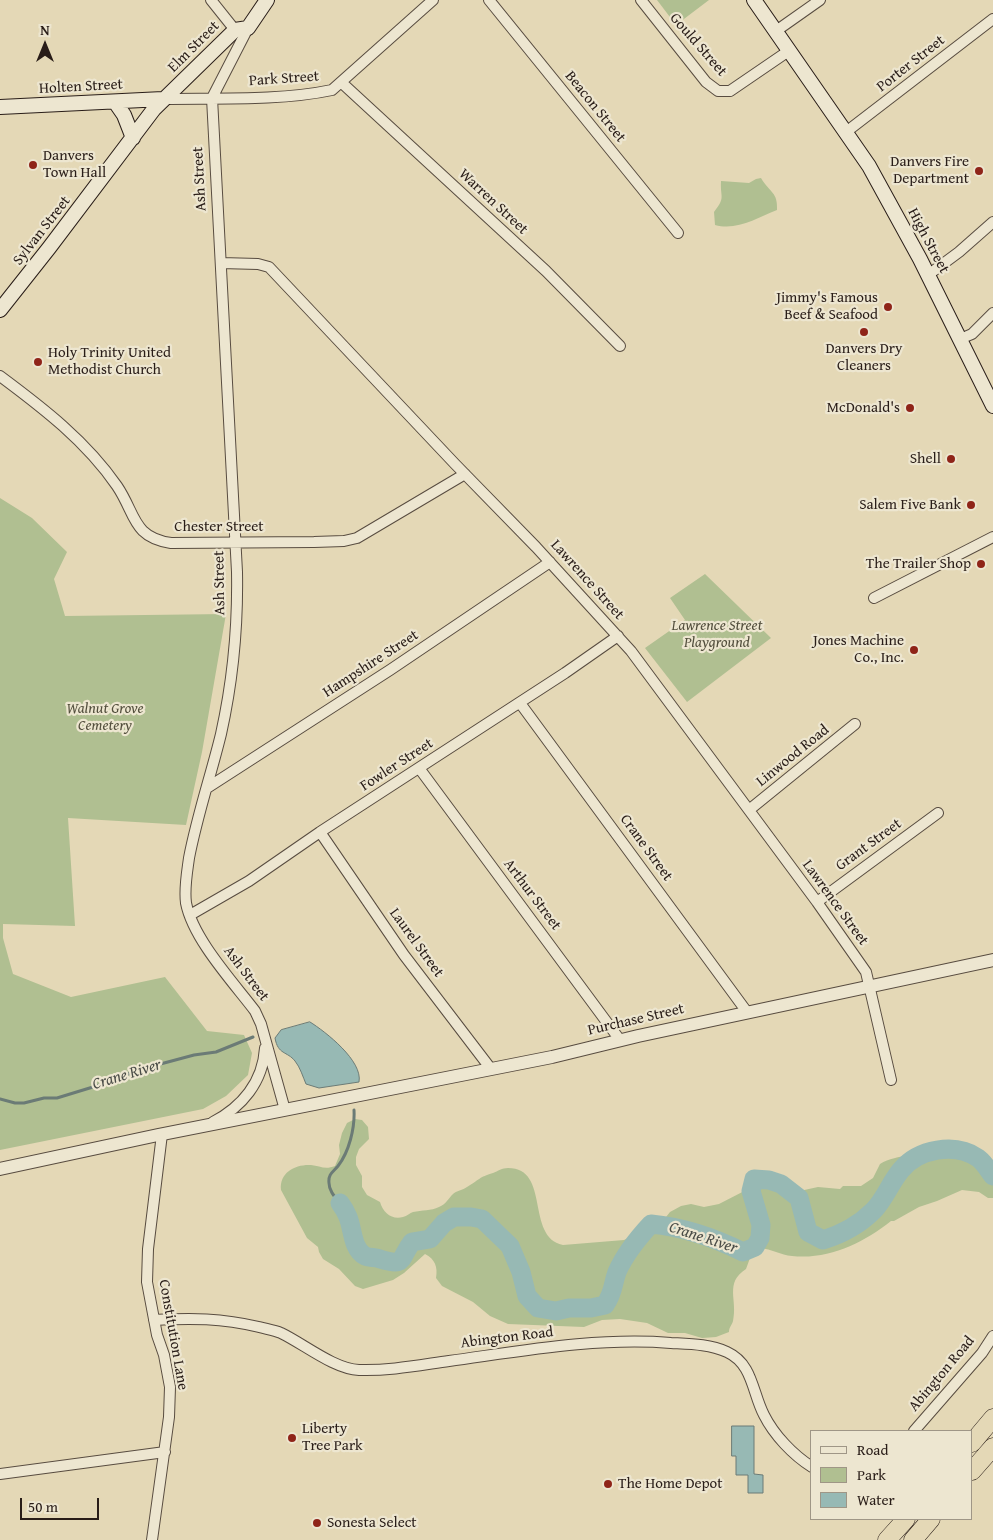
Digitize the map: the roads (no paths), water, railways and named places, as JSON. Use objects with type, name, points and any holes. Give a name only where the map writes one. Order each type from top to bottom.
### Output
[{"type":"highway","points":[[973,1442],[993,1418]]},
{"type":"highway","points":[[973,1470],[993,1447]]},
{"type":"highway","points":[[888,1540],[905,1520]]},
{"type":"highway","points":[[912,1540],[930,1520]]},
{"type":"main road","name":"Elm Street","points":[[163,99],[242,29],[267,0]]},
{"type":"main road","name":"High Street","points":[[754,0],[870,166],[928,274],[993,406]]},
{"type":"main road","name":"Holten Street","points":[[0,107],[163,99]]},
{"type":"main road","name":"Sylvan Street","points":[[0,310],[163,99]]},
{"type":"main road","points":[[115,102],[124,116],[133,138]]},
{"type":"street","points":[[211,0],[242,29],[212,98]]},
{"type":"street","name":"Park Street","points":[[163,99],[316,93],[332,90],[433,0]]},
{"type":"street","name":"Beacon Street","points":[[489,0],[678,233]]},
{"type":"street","name":"Gould Street","points":[[640,0],[706,82],[718,91],[730,91],[790,50]]},
{"type":"street","points":[[776,31],[820,0]]},
{"type":"street","name":"Porter Street","points":[[846,132],[992,21]]},
{"type":"street","name":"Warren Street","points":[[342,83],[546,271],[620,346]]},
{"type":"street","name":"Ash Street","points":[[2,1168],[285,1110],[261,1024],[255,1011],[206,947],[194,926],[186,903],[185,884],[194,834],[221,733],[234,652],[238,600],[212,98]]},
{"type":"street","points":[[928,274],[959,252],[993,222]]},
{"type":"street","name":"Lawrence Street","points":[[221,263],[258,264],[269,267],[550,562],[631,651],[817,902],[866,972],[891,1080]]},
{"type":"street","points":[[960,339],[972,334],[993,312]]},
{"type":"street","name":"Chester Street","points":[[0,376],[42,408],[81,442],[103,467],[118,488],[138,525],[149,537],[171,543],[344,541],[357,538],[465,474]]},
{"type":"street","points":[[874,598],[993,537]]},
{"type":"street","name":"Hampshire Street","points":[[207,788],[390,670],[550,562]]},
{"type":"street","name":"Fowler Street","points":[[190,916],[249,881],[320,832],[520,703],[618,636]]},
{"type":"street","name":"Crane Street","points":[[520,703],[747,1012]]},
{"type":"street","name":"Linwood Road","points":[[749,810],[855,724]]},
{"type":"street","name":"Arthur Street","points":[[419,768],[620,1040]]},
{"type":"street","name":"Grant Street","points":[[817,902],[938,812]]},
{"type":"street","name":"Laurel Street","points":[[320,832],[404,954],[491,1069]]},
{"type":"street","name":"Purchase Street","points":[[285,1110],[552,1057],[747,1012],[993,960]]},
{"type":"street","name":"Ash Street","points":[[202,1126],[233,1111],[244,1098],[261,1071],[265,1055],[265,1039]]},
{"type":"street","name":"Constitution Lane","points":[[152,1540],[170,1417],[170,1387],[147,1282],[148,1249],[162,1134]]},
{"type":"street","name":"Abington Road","points":[[154,1320],[204,1318],[240,1322],[279,1332],[339,1366],[359,1370],[407,1366],[593,1343],[654,1341],[710,1346],[727,1352],[743,1364],[764,1415],[781,1439],[801,1460],[810,1466]]},
{"type":"street","name":"Abington Road","points":[[915,1430],[982,1353],[993,1336]]},
{"type":"street","points":[[0,1474],[165,1452]]},
{"type":"water","points":[[310,1022],[334,1040],[349,1056],[359,1074],[359,1082],[319,1088],[306,1084],[297,1063],[278,1047],[275,1038],[281,1030]]},
{"type":"water","points":[[732,1426],[754,1426],[754,1474],[763,1475],[763,1493],[748,1493],[748,1475],[736,1475],[736,1456],[732,1456]]},
{"type":"waterway","name":"Crane River","points":[[0,1099],[24,1103],[44,1098],[57,1098],[106,1083],[138,1070],[194,1055],[216,1052],[253,1037]]},
{"type":"waterway","name":"Crane River","points":[[340,1203],[331,1191],[329,1177],[342,1160],[348,1147],[352,1132],[354,1110]]},
{"type":"waterway","name":"Crane River","points":[[340,1203],[348,1217],[355,1244],[361,1253],[367,1257],[394,1262],[401,1260],[412,1242],[430,1239],[444,1223],[454,1217],[482,1219],[510,1246],[521,1272],[527,1296],[538,1308],[556,1311],[605,1305],[610,1296],[617,1272],[624,1259],[651,1224],[698,1234],[743,1252],[755,1247],[760,1238],[761,1225],[751,1191],[754,1179],[769,1180],[781,1184],[799,1198],[808,1232],[823,1240],[837,1235],[862,1221],[881,1201],[901,1170],[917,1157],[927,1153],[948,1149],[969,1153],[980,1160],[993,1176]]},
{"type":"place","name":"Danvers Town Hall","points":[[33,165]]},
{"type":"place","name":"Danvers Fire Department","points":[[979,171]]},
{"type":"place","name":"Jimmy's Famous Beef & Seafood","points":[[888,307]]},
{"type":"place","name":"Danvers Dry Cleaners","points":[[864,332]]},
{"type":"place","name":"Holy Trinity United Methodist Church","points":[[38,362]]},
{"type":"place","name":"McDonald's","points":[[910,408]]},
{"type":"place","name":"Shell","points":[[951,459]]},
{"type":"place","name":"Salem Five Bank","points":[[971,505]]},
{"type":"place","name":"The Trailer Shop","points":[[981,564]]},
{"type":"place","name":"Jones Machine Co., Inc.","points":[[914,650]]},
{"type":"place","name":"Liberty Tree Park","points":[[292,1438]]},
{"type":"place","name":"The Home Depot","points":[[608,1484]]},
{"type":"place","name":"Sonesta Select","points":[[317,1523]]},
{"type":"park label","name":"Lawrence Street Playground","points":[[717,634]]},
{"type":"park label","name":"Walnut Grove Cemetery","points":[[105,718]]}]
